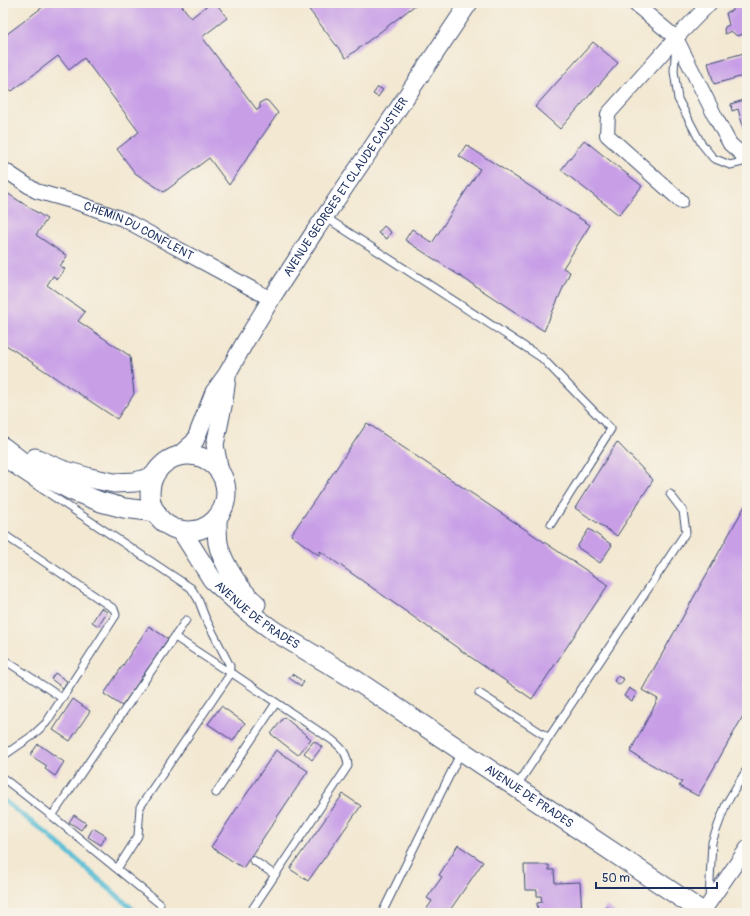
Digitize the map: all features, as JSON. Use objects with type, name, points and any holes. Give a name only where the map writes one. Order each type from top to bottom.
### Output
[{"type":"main road","points":[[3,440],[62,470],[90,478],[114,483],[135,482],[153,478]]},
{"type":"main road","points":[[3,447],[34,471],[73,491],[100,502],[124,508],[156,512]]},
{"type":"main road","points":[[190,455],[201,457],[212,463],[220,472],[225,483],[226,495],[223,507],[217,518],[207,526],[194,530],[181,530],[171,527],[162,521],[152,504],[150,486],[159,468],[168,460],[178,456],[190,455]]},
{"type":"main road","name":"AVENUE DE PRADES","points":[[217,518],[218,544],[227,567],[238,585],[252,601],[354,679]]},
{"type":"main road","name":"AVENUE DE PRADES","points":[[181,530],[212,579],[248,612],[274,631],[354,679],[516,788],[705,910]]},
{"type":"street","name":"AVENUE GEORGES ET CLAUDE CAUSTIER","points":[[178,456],[195,441],[214,392],[227,374],[244,342],[271,299],[469,3]]},
{"type":"street","points":[[634,3],[676,38],[730,144],[747,160]]},
{"type":"street","points":[[681,201],[606,135],[608,114],[676,38],[710,3]]},
{"type":"street","name":"CHEMIN DU CONFLENT","points":[[3,169],[36,191],[123,219],[271,299]]},
{"type":"street","name":"AVENUE GEORGES ET CLAUDE CAUSTIER","points":[[220,472],[215,445],[226,390],[227,374]]},
{"type":"street","points":[[705,910],[747,848]]},
{"type":"lane","points":[[676,38],[674,71],[678,99],[701,143],[713,158],[730,165],[747,160]]},
{"type":"lane","points":[[325,217],[542,358],[611,428],[551,524]]},
{"type":"lane","points":[[3,463],[191,588],[198,599],[230,666],[229,676],[140,807],[138,836],[117,869]]},
{"type":"lane","points":[[516,788],[686,532],[683,510],[670,494]]},
{"type":"lane","points":[[3,534],[114,609],[116,615],[46,723],[32,736],[3,756]]},
{"type":"lane","points":[[52,816],[186,620]]},
{"type":"lane","points":[[175,636],[332,740],[342,748],[348,759],[348,766],[253,908]]},
{"type":"lane","points":[[3,659],[62,698]]},
{"type":"lane","points":[[479,693],[549,738]]},
{"type":"lane","points":[[216,793],[276,703]]},
{"type":"lane","points":[[382,913],[462,751]]},
{"type":"lane","points":[[705,910],[712,842],[726,804],[747,769]]},
{"type":"lane","points":[[3,778],[160,904]]},
{"type":"lane","points":[[253,860],[275,875]]},
{"type":"building","points":[[48,3],[180,3],[191,18],[210,3],[216,3],[227,18],[202,37],[257,110],[260,108],[261,102],[265,100],[268,101],[278,113],[229,185],[209,158],[164,192],[135,173],[117,149],[139,132],[84,58],[69,70],[58,56],[12,91],[3,85],[3,37]]},
{"type":"building","points":[[304,3],[418,3],[346,58]]},
{"type":"building","points":[[747,3],[747,33],[737,36],[731,31],[725,34],[725,27],[729,25],[726,13],[733,10],[732,5]]},
{"type":"building","points":[[593,42],[618,63],[560,129],[535,107]]},
{"type":"building","points":[[747,49],[747,75],[714,84],[708,63],[744,53],[744,50]]},
{"type":"building","points":[[378,87],[383,90],[378,97],[373,94]]},
{"type":"building","points":[[747,99],[747,129],[744,130],[738,109],[732,111],[731,104]]},
{"type":"building","points":[[584,140],[642,186],[619,215],[561,170]]},
{"type":"building","points":[[466,145],[590,225],[563,268],[570,272],[544,331],[405,240],[412,229],[432,243],[480,169],[459,156]]},
{"type":"building","points":[[7,193],[47,219],[36,235],[67,256],[60,266],[65,269],[58,279],[53,276],[47,285],[85,312],[78,321],[130,356],[134,394],[117,419],[3,343],[3,198]]},
{"type":"building","points":[[384,226],[391,232],[387,239],[378,233]]},
{"type":"building","points":[[367,423],[608,585],[532,699],[320,551],[320,556],[291,535]]},
{"type":"building","points":[[617,442],[653,480],[617,536],[575,508]]},
{"type":"building","points":[[747,502],[747,709],[698,796],[679,786],[682,782],[630,752],[658,699],[642,690]]},
{"type":"building","points":[[589,529],[612,545],[600,563],[577,547]]},
{"type":"building","points":[[101,608],[107,612],[98,626],[92,622]]},
{"type":"building","points":[[149,626],[168,639],[122,706],[104,694]]},
{"type":"building","points":[[55,673],[67,681],[63,688],[51,679]]},
{"type":"building","points":[[292,674],[304,682],[301,686],[289,678]]},
{"type":"building","points":[[617,676],[624,679],[620,685],[614,681]]},
{"type":"building","points":[[629,688],[637,693],[632,701],[624,696]]},
{"type":"building","points":[[73,699],[90,711],[70,741],[53,730]]},
{"type":"building","points":[[221,706],[245,723],[233,741],[208,724]]},
{"type":"building","points":[[284,717],[311,739],[298,755],[271,734]]},
{"type":"building","points":[[314,741],[322,747],[312,760],[304,753]]},
{"type":"building","points":[[38,744],[64,762],[55,776],[45,769],[47,766],[30,755]]},
{"type":"building","points":[[276,750],[308,771],[243,868],[211,847]]},
{"type":"building","points":[[343,794],[361,806],[308,881],[290,869]]},
{"type":"building","points":[[74,815],[86,823],[81,830],[69,822]]},
{"type":"building","points":[[93,828],[106,836],[101,845],[88,837]]},
{"type":"building","points":[[458,845],[483,862],[448,913],[424,913],[432,901],[427,898],[442,877],[439,875]]},
{"type":"building","points":[[524,865],[549,865],[549,870],[554,870],[555,883],[580,882],[582,913],[538,913],[537,903],[542,902],[541,896],[537,896],[537,890],[525,890]]},
{"type":"building","points":[[606,906],[616,913],[601,913]]},
{"type":"waterway","points":[[3,800],[46,833],[137,913]]}]
